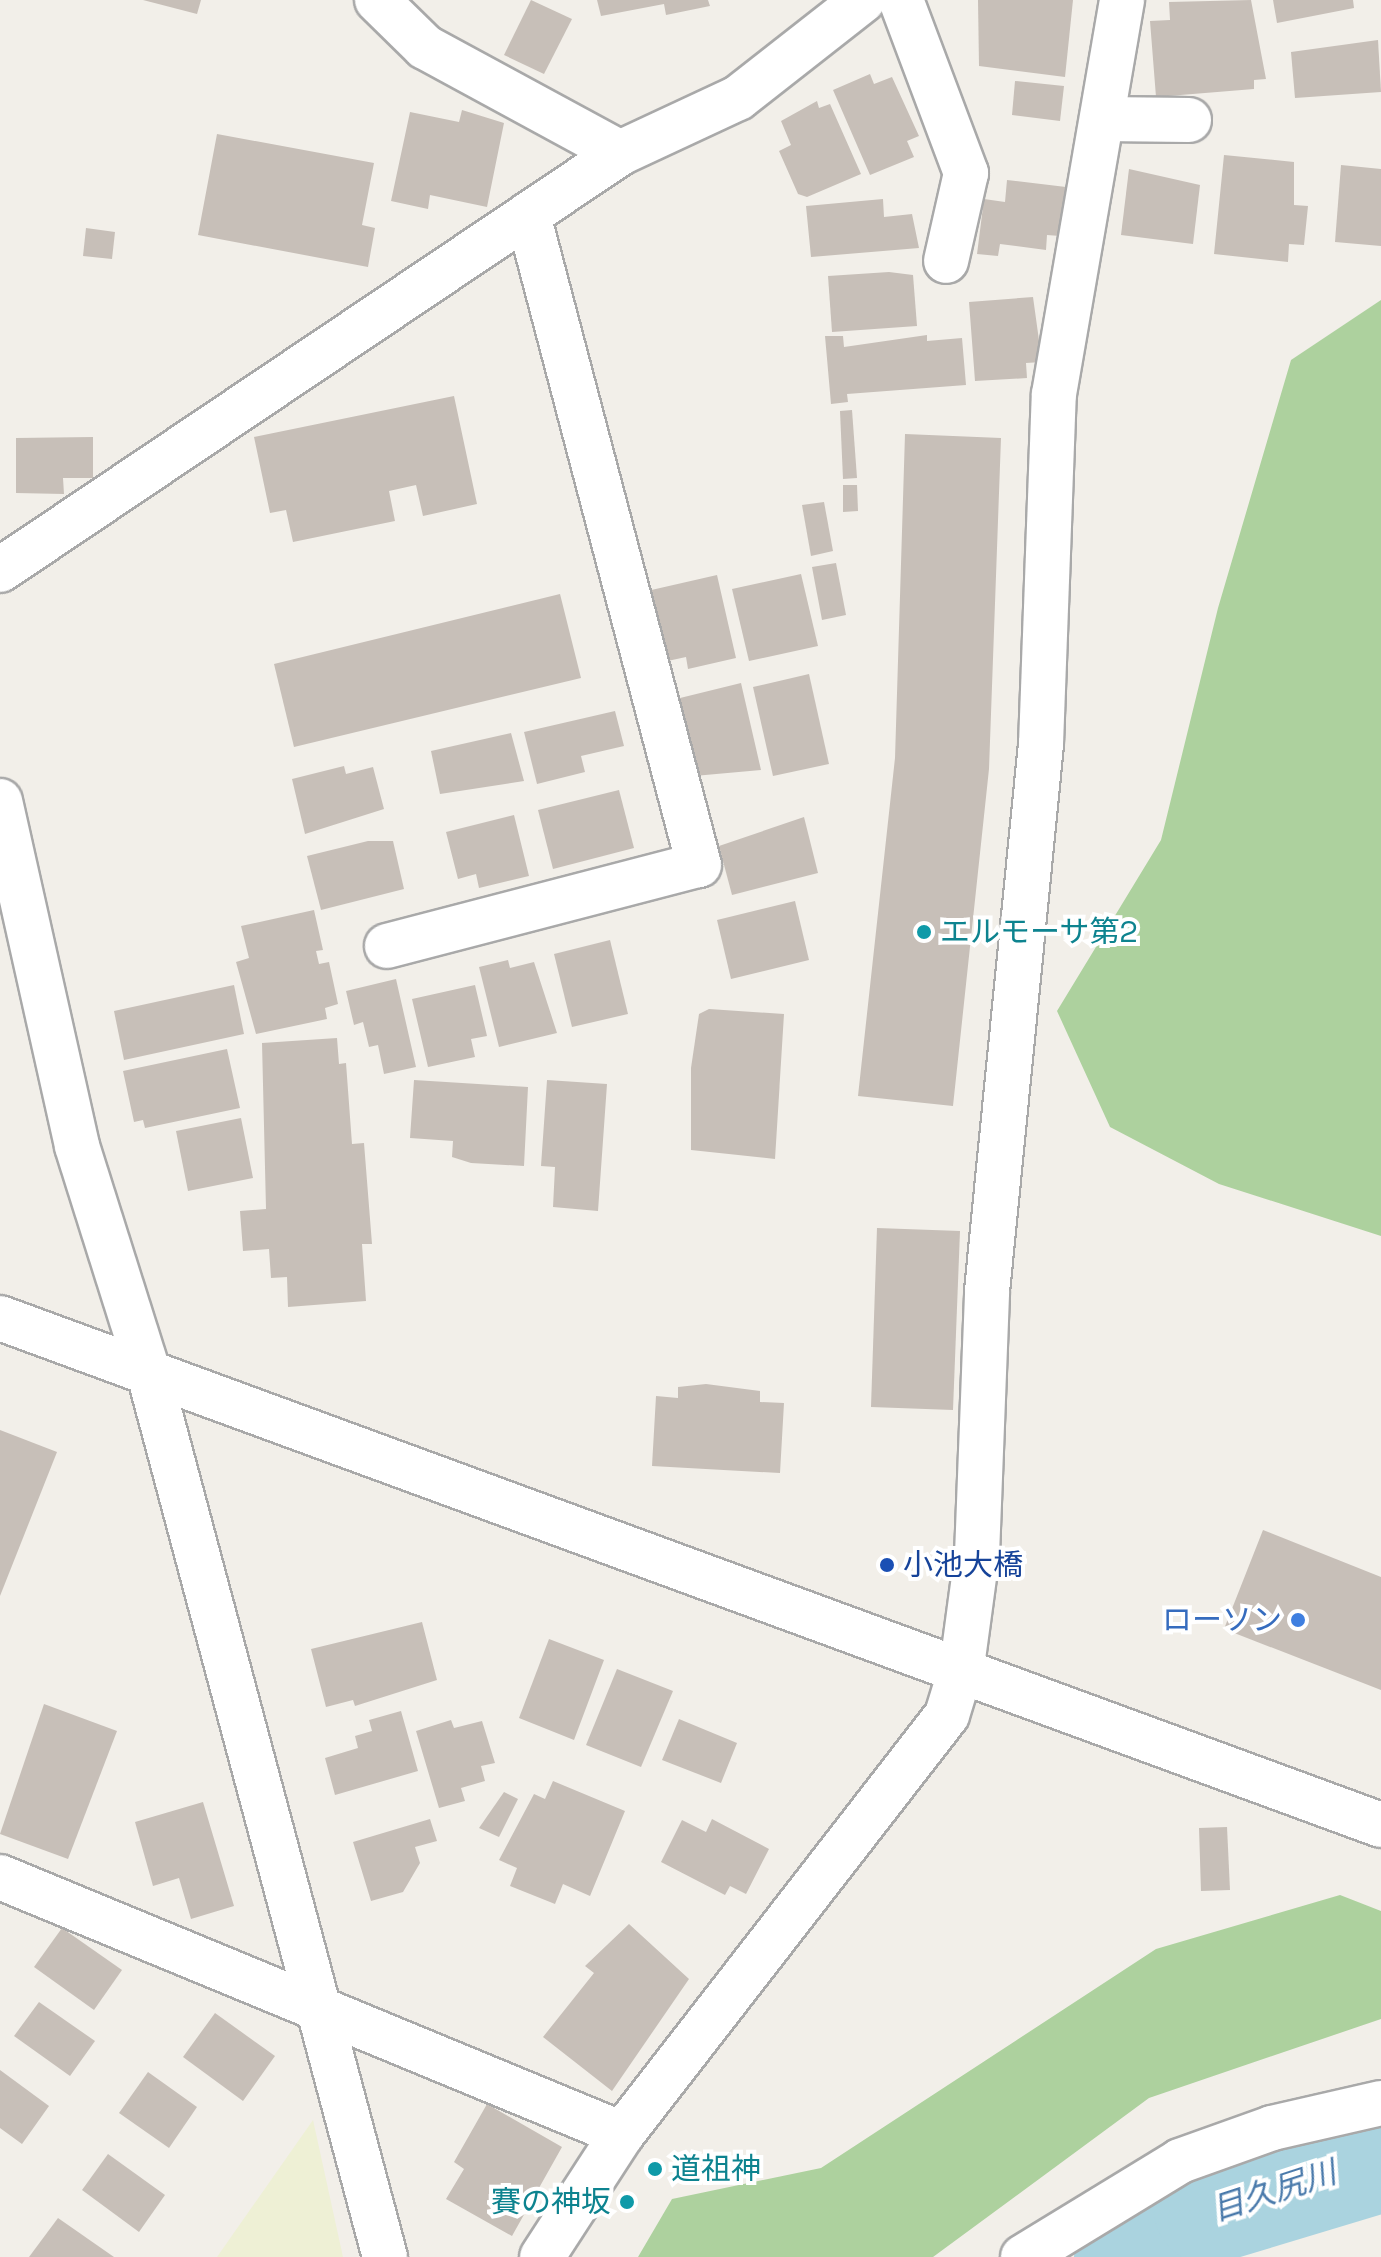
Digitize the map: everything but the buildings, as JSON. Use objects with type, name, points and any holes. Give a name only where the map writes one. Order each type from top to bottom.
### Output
[{"type":"street","points":[[377,0],[425,47],[620,153]]},
{"type":"street","points":[[0,570],[620,153],[738,98],[863,0]]},
{"type":"street","points":[[901,0],[966,173],[946,261]]},
{"type":"street","points":[[542,2257],[622,2134],[947,1715],[962,1666],[977,1555],[987,1291],[1041,744],[1054,394],[1104,119],[1122,0]]},
{"type":"street","points":[[1104,119],[1189,120]]},
{"type":"street","points":[[387,946],[699,865],[528,215]]},
{"type":"street","points":[[0,801],[77,1146],[150,1377],[321,2007],[385,2257]]},
{"type":"street","points":[[0,1318],[150,1377],[962,1666],[1381,1825]]},
{"type":"street","points":[[0,1877],[321,2007],[622,2134]]},
{"type":"street","points":[[1023,2257],[1180,2161],[1272,2128],[1381,2103]]},
{"type":"green space","points":[[1381,300],[1381,1236],[1219,1184],[1110,1127],[1057,1011],[1161,840],[1218,608],[1291,360]]},
{"type":"green space","points":[[1340,1895],[1381,1911],[1381,2019],[1149,2098],[933,2257],[638,2257],[672,2199],[821,2168],[1156,1949]]},
{"type":"green space","points":[[313,2120],[343,2257],[217,2257]]},
{"type":"waterway","name":"目久尻川","points":[[1129,2257],[1209,2209],[1381,2157]]},
{"type":"place","name":"エルモーサ第2","points":[[924,932]]},
{"type":"place","name":"小池大橋","points":[[887,1565]]},
{"type":"place","name":"ローソン","points":[[1298,1620]]},
{"type":"place","name":"道祖神","points":[[655,2169]]},
{"type":"place","name":"賽の神坂","points":[[627,2202]]}]
